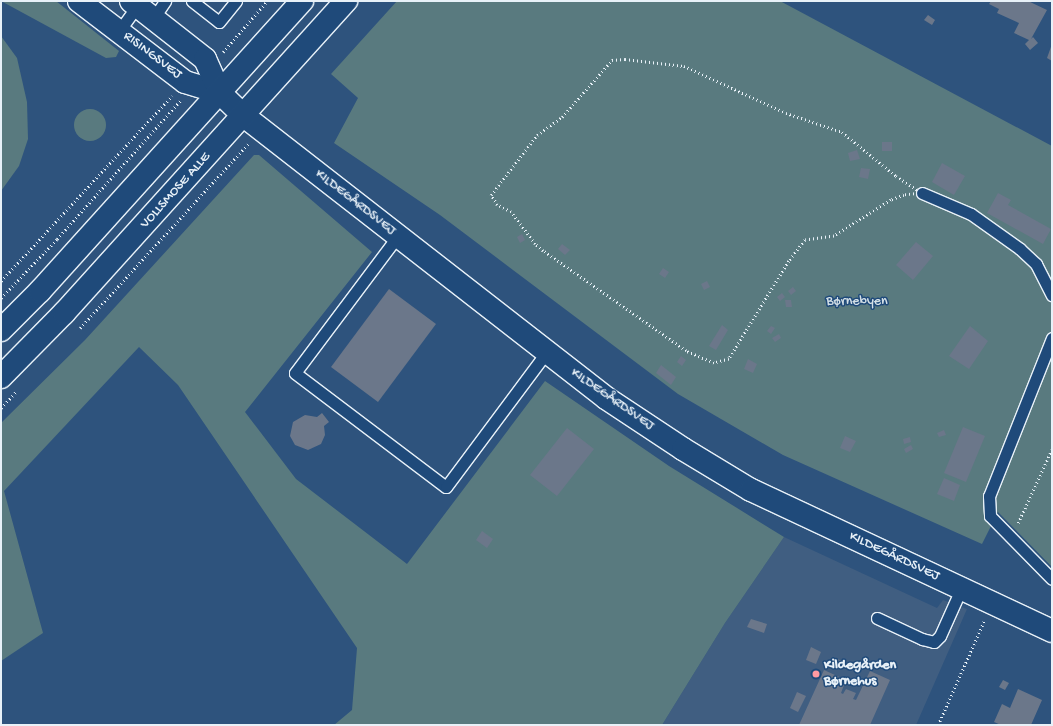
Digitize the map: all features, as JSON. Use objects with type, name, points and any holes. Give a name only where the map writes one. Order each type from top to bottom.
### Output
[{"type":"street","name":"RISINGSVEJ","points":[[79,1],[190,83],[220,93]]},
{"type":"street","points":[[1,330],[220,93],[302,1]]},
{"type":"street","name":"VOLLSMOSE ALLE","points":[[1,377],[64,314],[346,1]]},
{"type":"street","points":[[141,7],[205,59],[220,93]]},
{"type":"street","name":"KILDEGÅRDSVEJ","points":[[220,93],[244,116],[546,354],[682,449],[751,490],[1052,631]]},
{"type":"lane","points":[[119,31],[141,7],[165,1]]},
{"type":"lane","points":[[192,1],[219,22],[236,1]]},
{"type":"lane","points":[[922,193],[971,214],[1020,249],[1036,264],[1052,295]]},
{"type":"lane","points":[[397,236],[295,373],[446,487],[546,354]]},
{"type":"lane","points":[[1052,338],[989,496],[990,516],[1052,579]]},
{"type":"lane","points":[[877,618],[922,640],[934,642],[940,636],[961,589]]},
{"type":"path","points":[[209,68],[267,1]]},
{"type":"path","points":[[625,59],[684,66],[786,113],[842,132],[896,176],[922,193],[904,195],[891,200],[834,236],[805,240],[789,261],[729,358],[714,363],[686,351],[543,252],[535,244],[511,212],[497,205],[491,196],[537,135],[562,117],[612,60],[625,59]]},
{"type":"path","points":[[1,281],[190,83]]},
{"type":"path","points":[[1,298],[57,239],[190,83]]},
{"type":"path","points":[[1011,537],[1052,449]]},
{"type":"path","points":[[938,725],[992,603]]},
{"type":"shaded area","name":"Kildegården Børnehus","points":[[784,537],[937,608],[943,600],[967,609],[916,725],[662,725],[725,623]]},
{"type":"green space","points":[[1,1],[56,1],[119,51],[116,57],[106,58]]},
{"type":"green space","name":"Børnebyen","points":[[397,1],[780,1],[1052,146],[1052,567],[998,512],[982,544],[783,455],[678,394],[440,215],[334,143],[358,98],[331,74]]},
{"type":"green space","points":[[1,36],[17,58],[27,102],[28,139],[19,166],[1,191]]},
{"type":"green space","points":[[87,109],[93,109],[103,116],[106,125],[105,131],[99,138],[93,141],[87,141],[77,134],[74,128],[74,122],[81,112]]},
{"type":"green space","points":[[254,155],[259,155],[372,252],[245,412],[296,479],[407,564],[545,381],[669,466],[784,537],[725,623],[662,725],[334,725],[352,710],[357,648],[178,385],[139,347],[4,491],[43,633],[1,661],[1,423],[85,340]]},
{"type":"building","points":[[991,1],[1028,1],[1047,10],[1031,39],[1033,37],[1038,43],[1030,50],[1025,44],[1029,40],[1014,33],[1019,23],[997,13],[999,9],[989,4]]},
{"type":"building","points":[[928,15],[935,20],[932,25],[924,20]]},
{"type":"building","points":[[1052,44],[1052,61],[1047,58]]},
{"type":"building","points":[[882,142],[892,142],[892,151],[882,151]]},
{"type":"building","points":[[857,150],[860,159],[850,161],[848,153]]},
{"type":"building","points":[[942,163],[965,176],[954,195],[932,182]]},
{"type":"building","points":[[861,168],[870,169],[868,179],[859,177]]},
{"type":"building","points":[[998,193],[1011,200],[1008,205],[1051,229],[1043,244],[987,213]]},
{"type":"building","points":[[522,234],[525,240],[520,243],[517,237]]},
{"type":"building","points":[[916,242],[933,256],[913,280],[896,265]]},
{"type":"building","points":[[562,244],[570,250],[565,255],[558,249]]},
{"type":"building","points":[[663,268],[669,272],[665,278],[659,274]]},
{"type":"building","points":[[707,281],[710,287],[704,290],[701,284]]},
{"type":"building","points":[[793,287],[796,291],[791,295],[788,291]]},
{"type":"building","points":[[389,289],[436,324],[378,402],[331,367]]},
{"type":"building","points":[[782,293],[785,297],[780,301],[777,297]]},
{"type":"building","points":[[785,300],[791,300],[792,307],[786,307]]},
{"type":"building","points":[[722,325],[728,330],[716,350],[709,346]]},
{"type":"building","points":[[771,326],[775,328],[771,334],[767,331]]},
{"type":"building","points":[[970,326],[988,341],[969,369],[949,356]]},
{"type":"building","points":[[779,334],[781,338],[775,342],[772,338]]},
{"type":"building","points":[[681,356],[686,360],[682,366],[677,362]]},
{"type":"building","points":[[748,359],[757,364],[753,373],[744,369]]},
{"type":"building","points":[[661,365],[676,377],[671,385],[656,373]]},
{"type":"building","points":[[322,413],[329,422],[324,426],[325,435],[321,444],[308,450],[295,445],[290,436],[293,422],[305,415],[317,417]]},
{"type":"building","points":[[963,427],[985,436],[966,482],[944,473]]},
{"type":"building","points":[[567,428],[594,449],[557,496],[530,475]]},
{"type":"building","points":[[944,430],[946,435],[939,437],[937,433]]},
{"type":"building","points":[[845,436],[856,441],[850,452],[840,448]]},
{"type":"building","points":[[910,437],[911,442],[904,444],[903,439]]},
{"type":"building","points":[[911,445],[913,449],[906,453],[904,449]]},
{"type":"building","points":[[944,478],[960,485],[954,501],[937,494]]},
{"type":"building","points":[[482,531],[493,539],[487,548],[476,540]]},
{"type":"building","points":[[751,619],[767,624],[764,633],[747,627]]},
{"type":"building","points":[[811,647],[821,652],[816,664],[806,660]]},
{"type":"building","points":[[838,659],[844,662],[842,667],[836,664]]},
{"type":"building","points":[[829,660],[835,662],[832,669],[827,667]]},
{"type":"building","points":[[824,670],[846,680],[841,693],[843,694],[846,689],[856,693],[853,699],[856,700],[870,671],[890,680],[870,725],[799,725]]},
{"type":"building","points":[[1003,680],[1009,683],[1005,690],[999,687]]},
{"type":"building","points":[[1018,689],[1042,700],[1031,725],[1001,725],[994,722],[1002,704],[1010,708]]},
{"type":"building","points":[[797,692],[806,696],[798,712],[790,708]]},
{"type":"place","name":"Kildegården Børnehus","points":[[816,674]]}]
